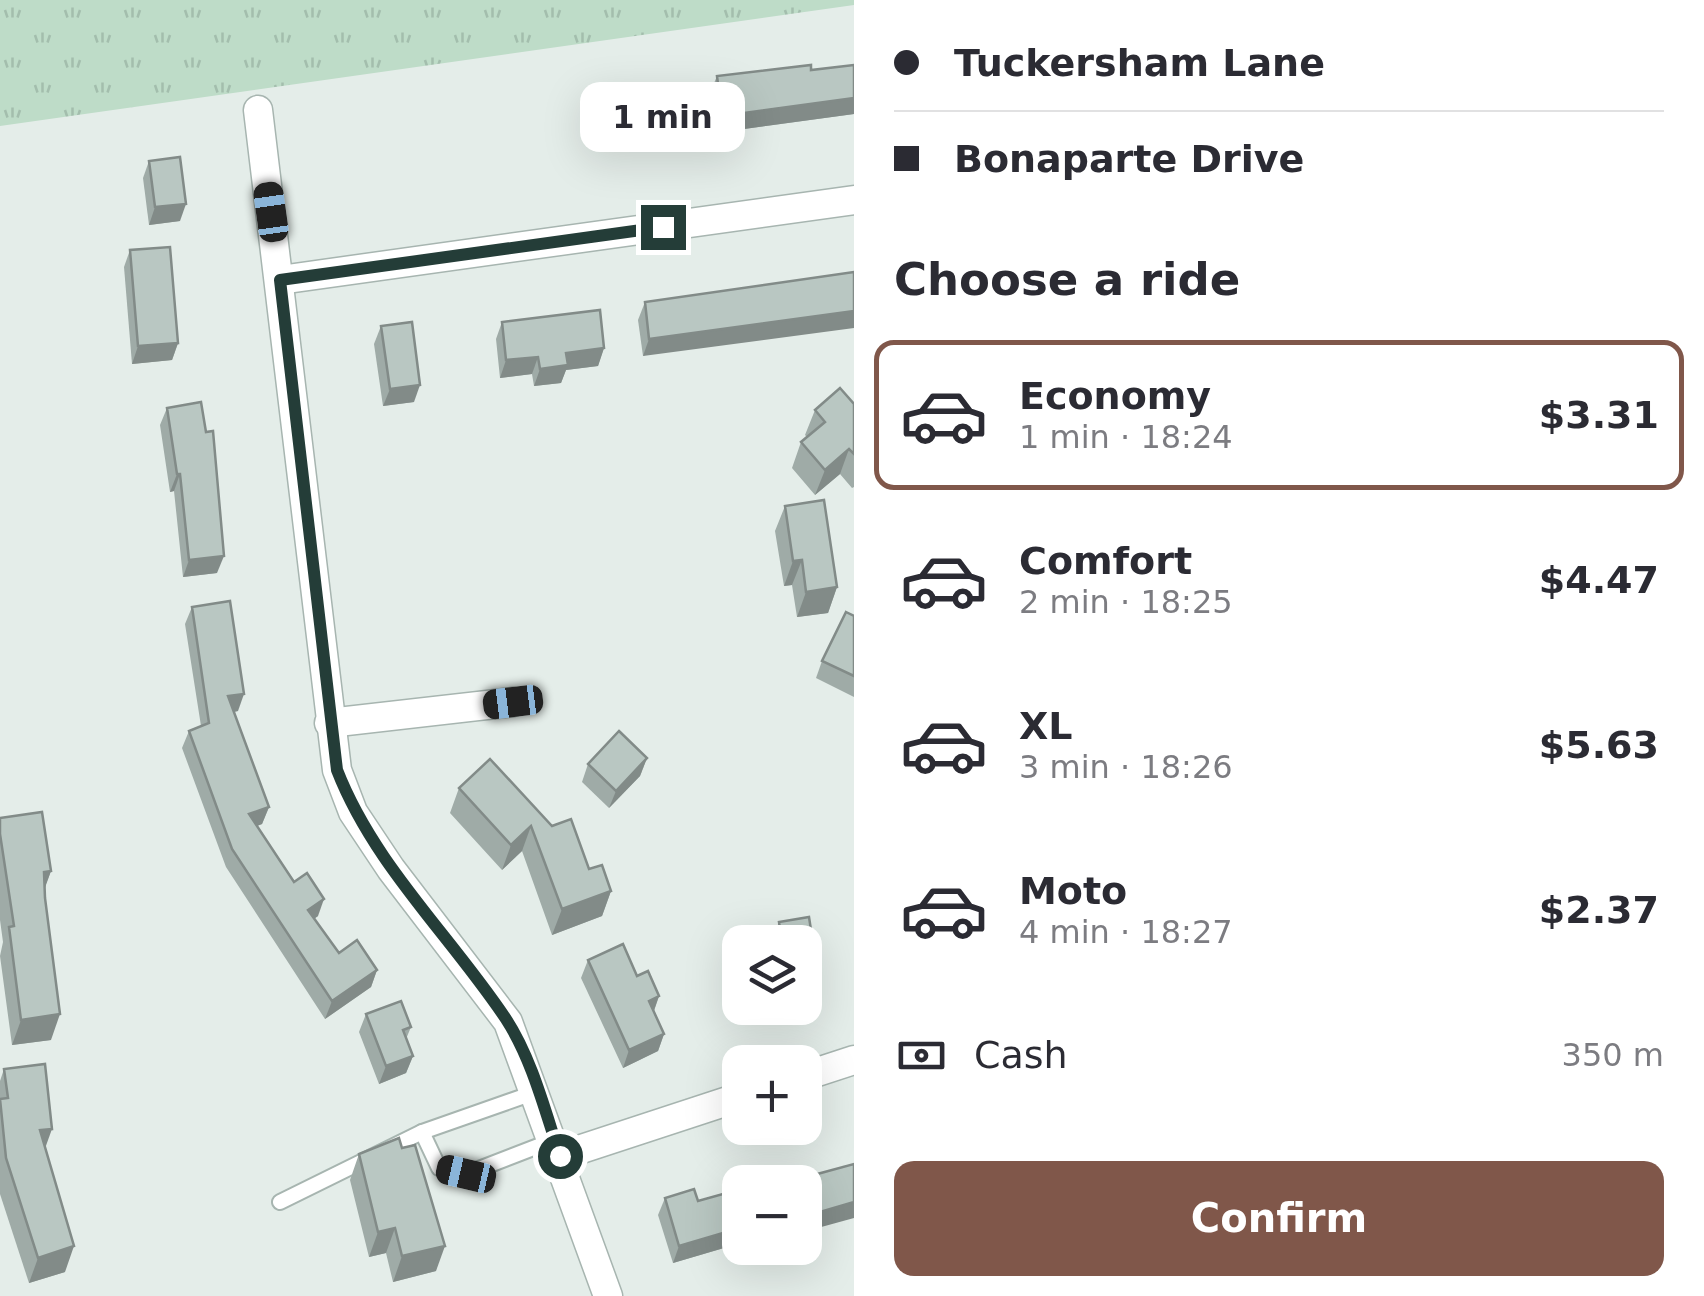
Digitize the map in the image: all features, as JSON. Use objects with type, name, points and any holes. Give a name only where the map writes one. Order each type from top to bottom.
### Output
[{"type":"street","points":[[258,110],[337,770],[354,812],[391,869],[508,1022],[537,1092],[608,1296]]},
{"type":"street","points":[[280,280],[854,200]]},
{"type":"street","points":[[330,724],[513,702]]},
{"type":"street","points":[[822,1070],[854,1060]]},
{"type":"street","points":[[557,1148],[722,1102]]},
{"type":"lane","points":[[280,1202],[334,1172],[422,1132],[537,1092]]},
{"type":"lane","points":[[422,1132],[439,1168],[466,1174],[557,1148]]},
{"type":"green space","points":[[0,0],[854,0],[854,5],[0,126]]},
{"type":"building","points":[[811,65],[811,70],[854,65],[854,98],[722,116],[717,76]]},
{"type":"building","points":[[180,157],[186,204],[155,207],[149,161]]},
{"type":"building","points":[[170,247],[178,343],[138,346],[130,250]]},
{"type":"building","points":[[854,272],[854,311],[649,339],[645,302]]},
{"type":"building","points":[[600,310],[604,348],[566,353],[568,365],[540,369],[538,357],[506,360],[502,322]]},
{"type":"building","points":[[412,322],[420,385],[390,389],[381,326]]},
{"type":"building","points":[[840,388],[854,404],[854,454],[849,449],[825,470],[801,442],[825,422],[815,410]]},
{"type":"building","points":[[201,402],[206,432],[213,431],[224,556],[189,560],[180,474],[167,408]]},
{"type":"building","points":[[824,500],[837,587],[806,592],[802,560],[793,561],[785,506]]},
{"type":"building","points":[[230,601],[244,694],[228,696],[269,807],[249,814],[294,882],[307,873],[324,899],[308,910],[339,953],[357,940],[377,970],[332,1001],[232,849],[189,731],[209,723],[192,607]]},
{"type":"building","points":[[846,612],[854,616],[854,676],[822,661]]},
{"type":"building","points":[[619,731],[647,758],[616,791],[588,764]]},
{"type":"building","points":[[490,759],[552,826],[571,819],[589,869],[602,865],[611,891],[562,909],[531,826],[511,845],[459,788]]},
{"type":"building","points":[[42,812],[51,871],[44,872],[45,898],[60,1014],[21,1020],[0,818]]},
{"type":"building","points":[[809,917],[810,925],[779,925],[779,922]]},
{"type":"building","points":[[623,944],[637,976],[648,971],[659,996],[649,1001],[664,1034],[629,1050],[588,960]]},
{"type":"building","points":[[401,1001],[411,1027],[403,1030],[413,1056],[386,1066],[366,1014]]},
{"type":"building","points":[[45,1064],[52,1129],[40,1130],[74,1246],[38,1258],[6,1158],[0,1099],[8,1098],[4,1069]]},
{"type":"building","points":[[399,1138],[402,1148],[415,1145],[445,1246],[402,1256],[395,1228],[378,1232],[359,1154]]},
{"type":"building","points":[[854,1164],[854,1202],[822,1211],[822,1173]]},
{"type":"building","points":[[694,1189],[698,1201],[722,1194],[722,1233],[679,1246],[665,1198]]},
{"type":"route","points":[[560,1156],[508,1022],[391,869],[354,812],[337,770],[280,280],[663,227]]}]
